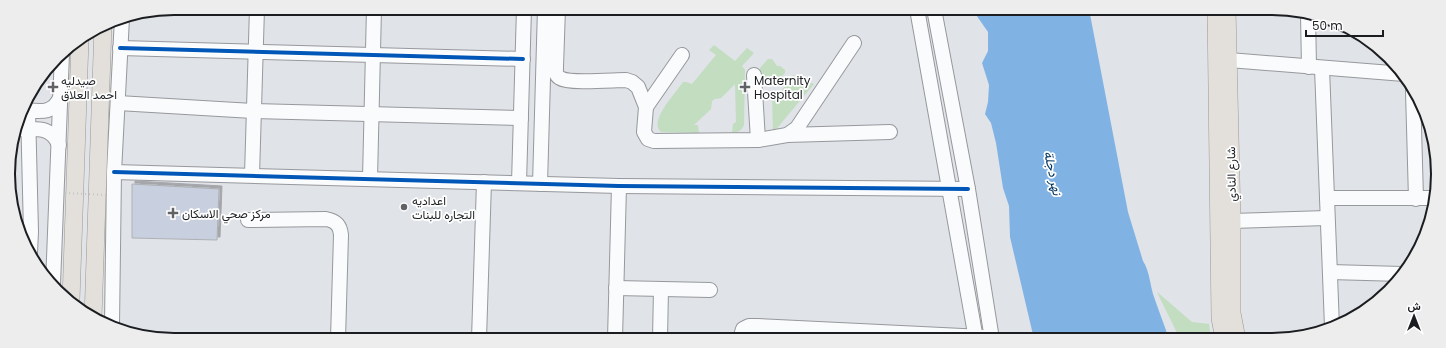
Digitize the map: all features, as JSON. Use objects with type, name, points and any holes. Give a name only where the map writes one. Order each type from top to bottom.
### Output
[{"type":"main road","name":"شارع النادي","points":[[1216,15],[1220,318],[1223,333]]},
{"type":"main road","name":"شارع النادي","points":[[1227,15],[1232,221],[1232,313],[1236,333]]},
{"type":"main road","points":[[93,311],[103,32]]},
{"type":"main road","points":[[71,296],[80,46]]},
{"type":"street","points":[[252,175],[256,15]]},
{"type":"street","points":[[370,178],[374,15]]},
{"type":"street","points":[[520,183],[524,15]]},
{"type":"street","points":[[540,184],[545,15]]},
{"type":"street","points":[[558,15],[556,73],[558,77],[574,81],[626,80],[632,82],[638,87],[646,106],[644,132],[648,139],[654,141],[758,140],[787,135],[890,132]]},
{"type":"street","points":[[918,15],[974,333]]},
{"type":"street","points":[[935,15],[968,189],[991,333]]},
{"type":"street","points":[[1309,19],[1315,67],[1327,198],[1332,321]]},
{"type":"street","points":[[112,321],[114,172],[122,24]]},
{"type":"street","points":[[787,135],[797,128],[854,43]]},
{"type":"street","points":[[120,48],[523,59]]},
{"type":"street","points":[[646,106],[682,56]]},
{"type":"street","points":[[1229,60],[1395,73]]},
{"type":"street","points":[[53,278],[62,62]]},
{"type":"street","points":[[754,75],[758,140]]},
{"type":"street","points":[[28,110],[46,111],[52,109],[57,105],[60,98]]},
{"type":"street","points":[[1413,101],[1416,199]]},
{"type":"street","points":[[118,103],[253,111],[521,118]]},
{"type":"street","points":[[25,230],[23,130],[48,131],[52,134],[59,145]]},
{"type":"street","points":[[114,172],[619,186],[968,189]]},
{"type":"street","points":[[479,333],[484,182]]},
{"type":"street","points":[[614,333],[619,186]]},
{"type":"street","points":[[1327,198],[1429,198]]},
{"type":"street","points":[[1232,221],[1328,218]]},
{"type":"street","points":[[248,220],[326,219],[338,223],[341,234],[338,333]]},
{"type":"street","points":[[1330,272],[1396,274]]},
{"type":"street","points":[[616,288],[710,290]]},
{"type":"street","points":[[660,333],[661,290]]},
{"type":"street","points":[[742,333],[743,329],[749,326],[842,333]]},
{"type":"path","points":[[65,193],[107,194]]},
{"type":"green space","points":[[714,45],[735,61],[747,48],[754,53],[742,66],[745,70],[743,127],[740,131],[732,133],[733,124],[736,122],[735,84],[721,98],[712,101],[711,109],[694,125],[698,125],[699,133],[661,132],[658,127],[658,121],[664,107],[683,82],[692,84],[716,55],[709,50]]},
{"type":"green space","points":[[768,59],[772,59],[777,66],[780,66],[785,70],[785,73],[774,84],[770,81],[765,82],[760,75],[760,68]]},
{"type":"green space","points":[[793,75],[814,84],[773,133],[772,93],[780,93]]},
{"type":"green space","points":[[1157,292],[1192,322],[1209,324],[1210,333],[1177,333]]},
{"type":"water","name":"نهر دجلة","points":[[976,15],[1090,15],[1128,212],[1143,261],[1148,272],[1153,294],[1167,333],[1033,333],[1010,237],[1009,206],[1003,188],[996,143],[991,123],[985,114],[988,102],[989,85],[982,63],[988,51],[988,32]]},
{"type":"building","name":"مركز صحي الاسكان","points":[[132,184],[219,189],[217,240],[132,238]]},
{"type":"cycle path","points":[[120,48],[523,59]]},
{"type":"cycle path","points":[[114,172],[619,186],[968,189]]},
{"type":"place","name":"صيدليه احمد العلاق","points":[[53,87]]},
{"type":"place","name":"Maternity Hospital","points":[[745,87]]},
{"type":"place","name":"اعداديه التجاره للبنات","points":[[404,207]]},
{"type":"place","name":"مركز صحي الاسكان","points":[[173,213]]}]
